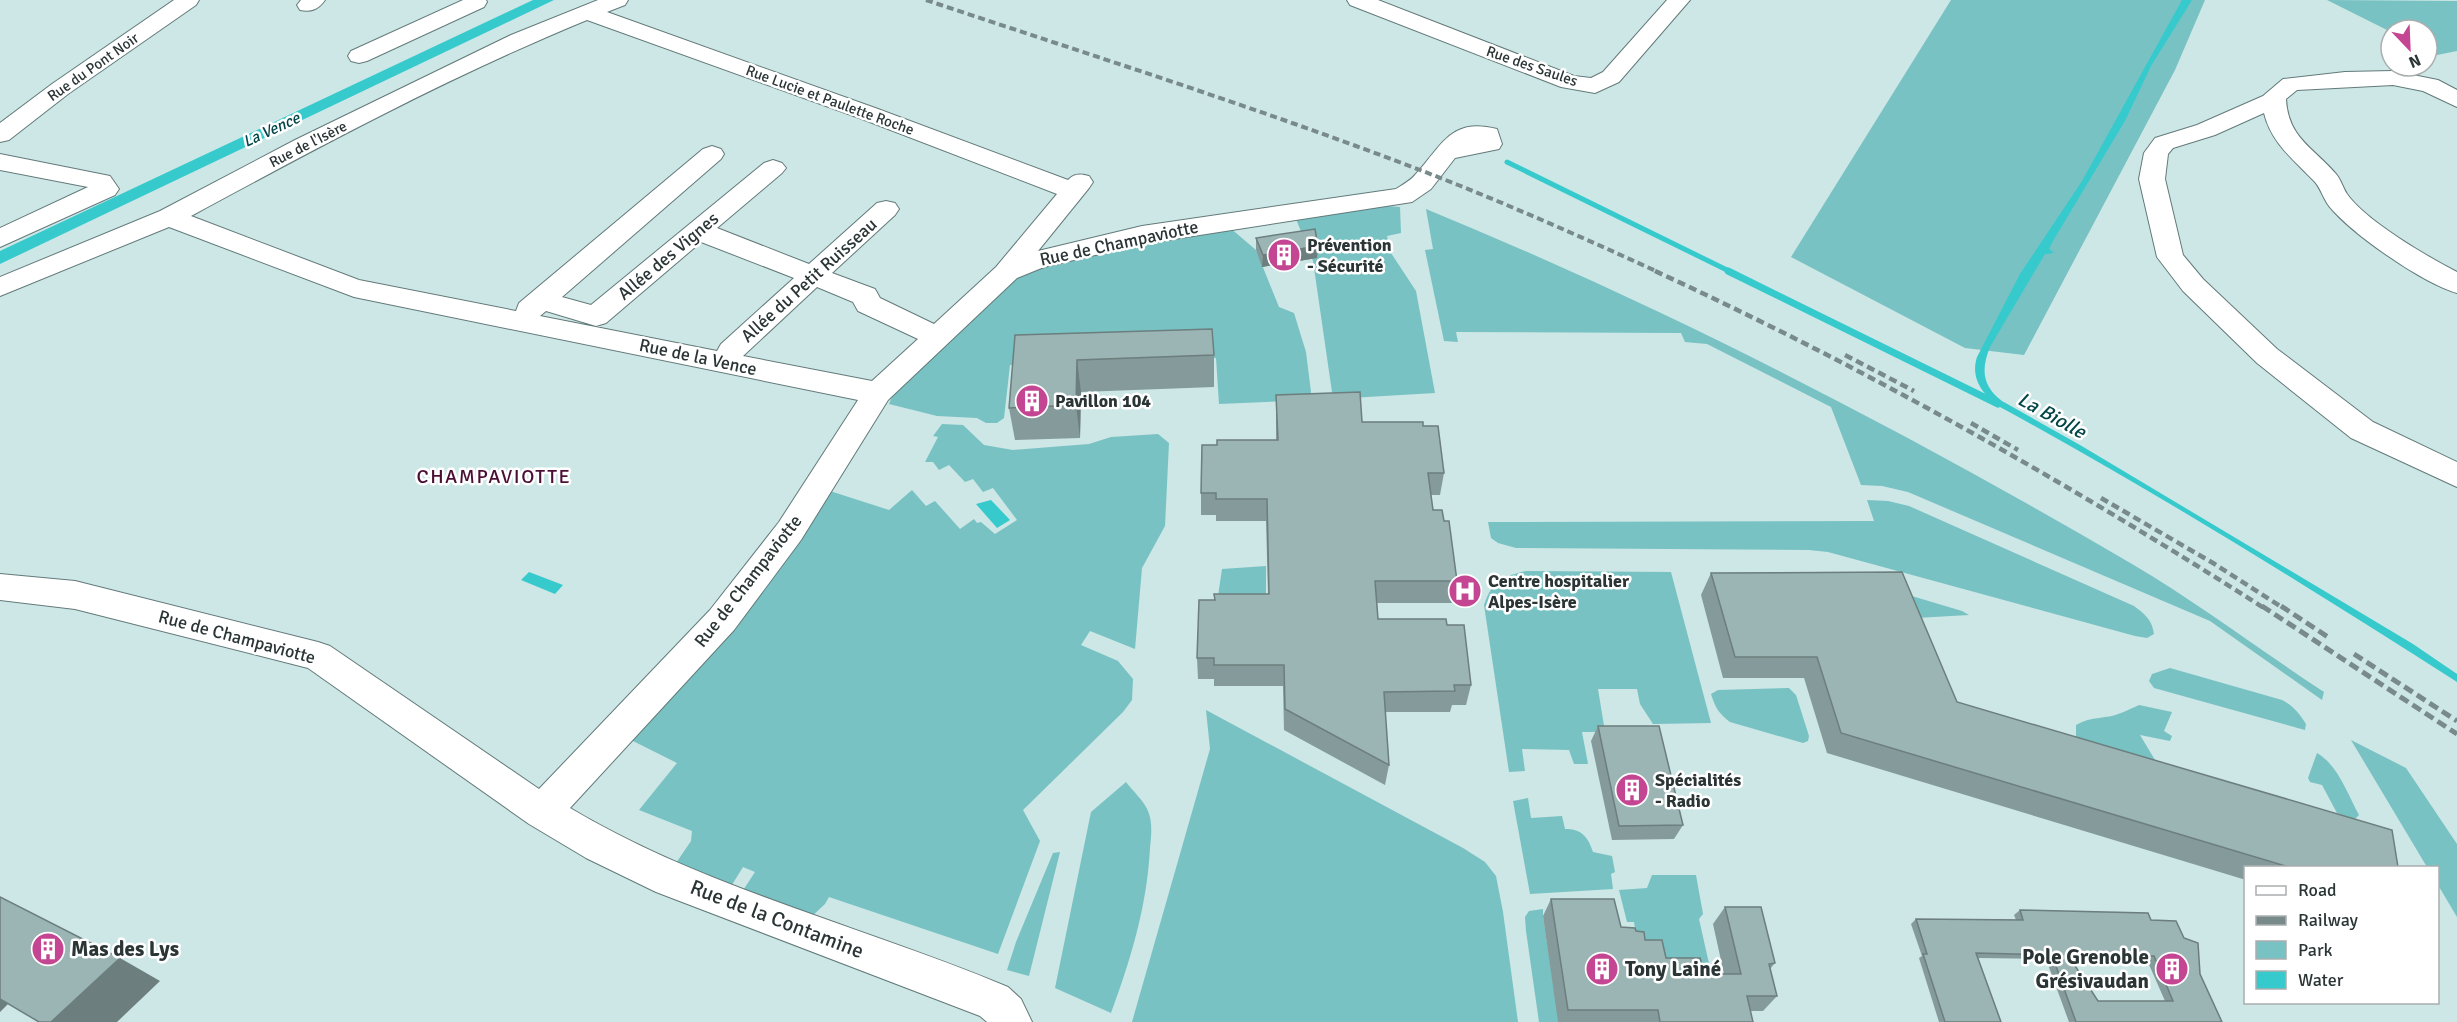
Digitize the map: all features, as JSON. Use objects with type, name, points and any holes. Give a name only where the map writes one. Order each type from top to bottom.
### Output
[{"type":"street","name":"Rue du Pont Noir","points":[[0,135],[188,0]]},
{"type":"street","name":"Rue de l'Isère","points":[[0,287],[169,218],[304,145],[519,40],[617,0]]},
{"type":"street","name":"Rue des Saules","points":[[1358,0],[1569,82],[1595,86],[1611,76],[1679,0]]},
{"type":"street","points":[[359,56],[473,1]]},
{"type":"street","name":"Rue Lucie et Paulette Roche","points":[[586,12],[1077,187],[1006,272]]},
{"type":"street","points":[[2457,100],[2430,84],[2393,78],[2345,79],[2291,84],[2274,97],[2273,113],[2283,134],[2329,182],[2338,201],[2392,247],[2457,284]]},
{"type":"street","points":[[2274,100],[2206,130],[2164,143],[2157,153],[2152,178],[2170,257],[2193,285],[2267,356],[2362,430],[2457,475]]},
{"type":"street","name":"Rue de Champaviotte","points":[[0,587],[75,595],[318,656],[542,812],[722,620],[790,531],[878,393],[1006,272],[1036,260],[1142,236],[1402,196],[1422,183],[1447,152]]},
{"type":"street","points":[[517,321],[712,154]]},
{"type":"street","points":[[0,162],[101,182],[106,189],[0,238]]},
{"type":"street","name":"Allée des Vignes","points":[[555,304],[596,316],[773,168]]},
{"type":"street","name":"Allée du Petit Ruisseau","points":[[731,351],[886,209]]},
{"type":"street","name":"Rue de la Vence","points":[[169,218],[354,288],[878,393]]},
{"type":"street","points":[[699,231],[865,296],[868,304],[937,337]]},
{"type":"street","name":"Rue de la Contamine","points":[[542,812],[599,846],[670,879],[994,1001],[1007,1013],[1011,1022]]},
{"type":"green space","points":[[1951,0],[2205,0],[2175,70],[2024,355],[1965,348],[1791,257]]},
{"type":"green space","points":[[2327,0],[2457,1],[2457,51],[2439,55],[2439,18],[2379,18],[2379,26]]},
{"type":"green space","points":[[1373,205],[1400,207],[1401,233],[1387,236],[1391,253],[1416,291],[1435,393],[1333,399],[1313,261],[1296,219]]},
{"type":"green space","points":[[1426,209],[1697,330],[1960,466],[2132,564],[2181,595],[2324,692],[2322,700],[2210,621],[1908,492],[1882,486],[1861,485],[1831,407],[1707,344],[1685,342],[1681,333],[1456,332],[1458,342],[1444,341],[1425,250],[1433,249]]},
{"type":"green space","points":[[1229,227],[1256,250],[1279,307],[1294,313],[1306,352],[1312,400],[1219,404],[1216,358],[1010,365],[1004,418],[997,423],[986,423],[977,418],[937,416],[889,404],[893,394],[1012,278],[1071,256]]},
{"type":"green space","points":[[942,424],[963,425],[984,445],[1013,450],[1089,444],[1111,437],[1158,434],[1169,443],[1165,526],[1142,568],[1135,649],[1090,631],[1081,645],[1118,661],[1133,679],[1132,700],[1123,712],[1023,810],[1040,841],[998,954],[829,897],[810,918],[742,892],[755,872],[743,867],[730,888],[674,866],[691,841],[692,831],[639,810],[677,763],[619,734],[830,491],[889,510],[912,490],[926,506],[935,501],[960,529],[974,519],[995,534],[1017,520],[993,488],[983,492],[973,479],[965,482],[949,465],[939,470],[933,462],[925,462],[938,437],[933,436]]},
{"type":"green space","points":[[1867,500],[1888,501],[1909,506],[2134,606],[2152,625],[2154,634],[2147,638],[2135,636],[1828,552],[1516,548],[1498,543],[1491,538],[1488,522],[1874,521]]},
{"type":"green space","points":[[1266,566],[1266,615],[1215,616],[1222,569]]},
{"type":"green space","points":[[1526,571],[1671,572],[1711,723],[1653,724],[1640,704],[1637,689],[1598,689],[1605,732],[1582,732],[1588,764],[1574,764],[1569,750],[1522,749],[1525,771],[1509,772],[1484,605],[1491,590],[1499,581],[1510,575]]},
{"type":"green space","points":[[1895,591],[1962,611],[1969,615],[1898,619]]},
{"type":"green space","points":[[2170,668],[2282,700],[2301,716],[2306,724],[2305,730],[2154,688],[2149,681],[2152,674]]},
{"type":"green space","points":[[1789,688],[1796,695],[1809,736],[1808,741],[1803,743],[1730,722],[1718,710],[1711,694],[1718,690]]},
{"type":"green space","points":[[2139,705],[2172,712],[2164,731],[2172,736],[2170,741],[2140,735],[2155,760],[2105,746],[2076,751],[2076,725],[2118,714]]},
{"type":"green space","points":[[1206,710],[1485,862],[1496,876],[1518,1022],[1132,1022],[1210,749]]},
{"type":"green space","points":[[2351,740],[2406,768],[2457,844],[2457,917],[2439,887],[2439,866],[2426,866]]},
{"type":"green space","points":[[2317,753],[2331,765],[2342,781],[2359,815],[2354,820],[2337,813],[2322,785],[2310,782],[2308,778]]},
{"type":"green space","points":[[1126,782],[1148,811],[1151,820],[1151,835],[1142,911],[1111,1013],[1055,988],[1091,812]]},
{"type":"green space","points":[[1528,798],[1531,818],[1562,816],[1565,829],[1580,832],[1589,842],[1593,852],[1612,856],[1615,872],[1611,874],[1613,889],[1530,894],[1513,801]]},
{"type":"green space","points":[[1060,852],[1029,976],[1007,970],[1016,942],[1053,853]]},
{"type":"green space","points":[[1652,875],[1696,875],[1703,914],[1699,919],[1710,968],[1677,969],[1639,951],[1634,922],[1627,922],[1619,890],[1647,888]]},
{"type":"green space","points":[[1543,909],[1559,1022],[1539,1022],[1526,931],[1525,917],[1529,911]]},
{"type":"water","name":"La Vence","points":[[533,0],[554,0],[0,264],[0,251]]},
{"type":"water","points":[[2182,0],[2192,0],[2151,66],[2125,121],[2053,241],[2049,249],[2054,253],[2045,254],[1990,347],[1985,363],[1987,383],[2002,401],[2080,445],[2413,644],[2457,674],[2457,682],[2231,540],[2000,407],[1979,386],[1975,372],[1977,357],[2020,274],[2082,181]]},
{"type":"water","points":[[991,500],[1010,520],[997,528],[976,504]]},
{"type":"water","points":[[529,572],[563,585],[555,594],[521,580]]},
{"type":"building","points":[[1315,229],[1318,246],[1263,255],[1256,238]]},
{"type":"building","points":[[1212,329],[1214,355],[1077,360],[1076,405],[1009,408],[1015,335]]},
{"type":"building","points":[[1360,392],[1362,422],[1423,422],[1423,426],[1438,426],[1444,473],[1428,473],[1433,510],[1442,510],[1444,521],[1449,521],[1457,581],[1375,581],[1378,619],[1446,619],[1447,625],[1464,625],[1471,685],[1454,685],[1455,691],[1384,692],[1389,765],[1285,709],[1284,665],[1214,665],[1214,658],[1197,658],[1199,600],[1215,600],[1214,594],[1269,594],[1267,499],[1216,499],[1216,493],[1201,493],[1202,445],[1217,445],[1217,440],[1278,440],[1276,395]]},
{"type":"building","points":[[1902,572],[1957,702],[2392,830],[2398,866],[2286,866],[1841,733],[1817,657],[1735,657],[1711,573]]},
{"type":"building","name":"Spécialités - Radio","points":[[1598,726],[1659,726],[1683,825],[1619,826]]},
{"type":"building","name":"Mas des Lys","points":[[0,897],[120,958],[51,1022],[39,1022],[0,999]]},
{"type":"building","name":"Tony Lainé","points":[[1551,899],[1614,899],[1621,927],[1635,928],[1636,931],[1644,932],[1645,940],[1662,940],[1666,958],[1700,958],[1705,974],[1741,974],[1725,907],[1761,907],[1775,963],[1769,964],[1777,996],[1747,996],[1753,1022],[1660,1022],[1658,1010],[1568,1010]]},
{"type":"building","name":"Pole Grenoble Grésivaudan","points":[[2020,910],[2148,913],[2151,920],[2176,921],[2184,938],[2198,943],[2200,974],[2222,1022],[2076,1022],[2052,955],[1976,953],[2001,1022],[1945,1022],[1923,954],[1927,954],[1916,919],[2023,920]],"holes":[[[2068,955],[2154,956],[2173,1001],[2098,1001]]]},
{"type":"waterway","points":[[1507,162],[1731,272]]},
{"type":"waterway","points":[[1728,271],[1998,404]]},
{"type":"railway","points":[[926,0],[1340,140],[1465,188],[1658,272]]},
{"type":"railway","points":[[1655,271],[1812,347],[1965,429],[2116,516],[2264,608]]},
{"type":"railway","points":[[1845,355],[1914,391]]},
{"type":"railway","points":[[1971,423],[2018,450]]},
{"type":"railway","points":[[2101,498],[2213,563],[2283,608]]},
{"type":"railway","points":[[2262,606],[2457,734]]},
{"type":"railway","points":[[2281,606],[2331,639]]},
{"type":"railway","points":[[2354,654],[2457,721]]},
{"type":"place","name":"Prévention - Sécurité","points":[[1284,255]]},
{"type":"place","name":"Pavillon 104","points":[[1032,401]]},
{"type":"place","name":"Centre hospitalier Alpes-Isère","points":[[1465,591]]},
{"type":"place","name":"Spécialités - Radio","points":[[1632,790]]},
{"type":"place","name":"Mas des Lys","points":[[48,949]]},
{"type":"place","name":"Tony Lainé","points":[[1602,969]]},
{"type":"place","name":"Pole Grenoble Grésivaudan","points":[[2172,969]]},
{"type":"district","name":"CHAMPAVIOTTE","points":[[494,476]]},
{"type":"water label","name":"La Biolle","points":[[2052,415]]}]
